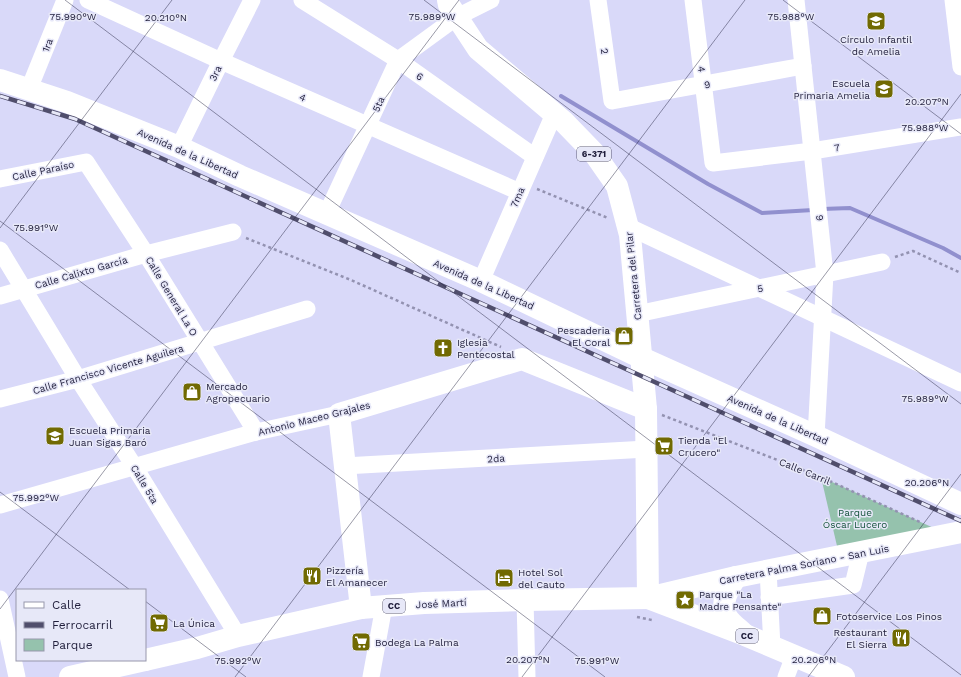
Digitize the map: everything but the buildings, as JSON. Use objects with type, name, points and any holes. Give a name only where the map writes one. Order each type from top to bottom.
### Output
[{"type":"main road","name":"Carretera del Pilar","points":[[452,9],[478,49],[554,114],[594,153],[617,186],[630,235],[646,409],[648,598]]},
{"type":"main road","name":"Avenida de la Libertad","points":[[0,80],[67,102],[179,147],[240,176],[481,281],[642,358],[816,436],[961,504]]},
{"type":"main road","points":[[522,359],[646,409]]},
{"type":"main road","name":"Antonio Maceo Grajales","points":[[339,414],[522,359]]},
{"type":"main road","points":[[339,414],[361,608]]},
{"type":"main road","name":"Carretera Palma Soriano - San Luis","points":[[648,598],[736,576],[957,535]]},
{"type":"main road","points":[[736,576],[728,591],[724,604],[726,616],[745,635]]},
{"type":"main road","name":"José Martí","points":[[146,660],[197,648],[238,636],[361,608],[525,600],[648,598]]},
{"type":"main road","name":"CC","points":[[648,598],[745,635],[844,677]]},
{"type":"main road","name":"José Martí","points":[[70,677],[141,661]]},
{"type":"street","name":"1ra","points":[[29,89],[65,0]]},
{"type":"street","name":"4","points":[[88,0],[220,61],[521,188]]},
{"type":"street","name":"3ra","points":[[179,147],[220,61],[252,0]]},
{"type":"street","name":"6","points":[[302,0],[398,60],[535,157]]},
{"type":"street","name":"5ta","points":[[327,213],[398,60],[452,9],[491,0]]},
{"type":"street","name":"4","points":[[693,0],[713,163]]},
{"type":"street","name":"6","points":[[796,0],[825,274],[816,436]]},
{"type":"street","name":"2","points":[[601,1],[612,101]]},
{"type":"street","points":[[956,10],[961,67]]},
{"type":"street","name":"9","points":[[612,101],[803,66]]},
{"type":"street","name":"7ma","points":[[481,281],[554,114]]},
{"type":"street","name":"7","points":[[713,163],[812,151],[961,127]]},
{"type":"street","name":"Calle Paraíso","points":[[0,179],[86,162]]},
{"type":"street","name":"Calle General La O","points":[[86,162],[146,254],[256,432]]},
{"type":"street","points":[[627,226],[961,383]]},
{"type":"street","name":"Calle Calixto García","points":[[0,296],[23,288],[146,254],[233,232]]},
{"type":"street","name":"Calle 5ta","points":[[0,250],[78,379],[134,466],[238,636]]},
{"type":"street","name":"5","points":[[637,314],[882,262]]},
{"type":"street","name":"Calle Francisco Vicente Aguilera","points":[[0,400],[78,379],[307,309]]},
{"type":"street","name":"Antonio Maceo Grajales","points":[[0,505],[256,432],[339,414]]},
{"type":"street","name":"2da","points":[[344,466],[647,449]]},
{"type":"street","points":[[769,596],[853,585],[861,552]]},
{"type":"street","points":[[768,570],[772,647]]},
{"type":"street","points":[[0,599],[17,677]]},
{"type":"street","points":[[525,600],[527,677]]},
{"type":"street","points":[[371,677],[384,606]]},
{"type":"street","points":[[786,677],[794,656]]},
{"type":"path","points":[[521,188],[627,226]]},
{"type":"path","points":[[233,232],[356,282],[496,344],[522,359]]},
{"type":"path","points":[[882,262],[913,251],[961,273]]},
{"type":"path","name":"Calle Carril","points":[[646,409],[821,477],[922,522]]},
{"type":"path","points":[[633,616],[656,620]]},
{"type":"green space","name":"Parque Óscar Lucero","points":[[821,477],[936,529],[837,546]]},
{"type":"waterway","points":[[561,96],[708,184],[762,213],[813,210]]},
{"type":"waterway","points":[[822,209],[850,208],[943,248],[961,258]]},
{"type":"railway","points":[[0,96],[75,119],[961,521]]},
{"type":"place","name":"Círculo Infantil de Amelia","points":[[876,21]]},
{"type":"place","name":"Escuela Primaria Amelia","points":[[884,89]]},
{"type":"place","name":"Pescaderia El Coral","points":[[624,336]]},
{"type":"place","name":"Iglesia Pentecostal","points":[[443,348]]},
{"type":"place","name":"Mercado Agropecuario","points":[[192,392]]},
{"type":"place","name":"Escuela Primaria Juan Sigas Baró","points":[[55,436]]},
{"type":"place","name":"Tienda \"El Crucero\"","points":[[664,446]]},
{"type":"place","name":"Pizzería El Amanecer","points":[[312,576]]},
{"type":"place","name":"Hotel Sol del Cauto","points":[[504,578]]},
{"type":"place","name":"Parque \"La Madre Pensante\"","points":[[685,600]]},
{"type":"place","name":"Fotoservice Los Pinos","points":[[822,616]]},
{"type":"place","name":"La Única","points":[[159,623]]},
{"type":"place","name":"Restaurant El Sierra","points":[[901,638]]},
{"type":"place","name":"Bodega La Palma","points":[[361,642]]}]
